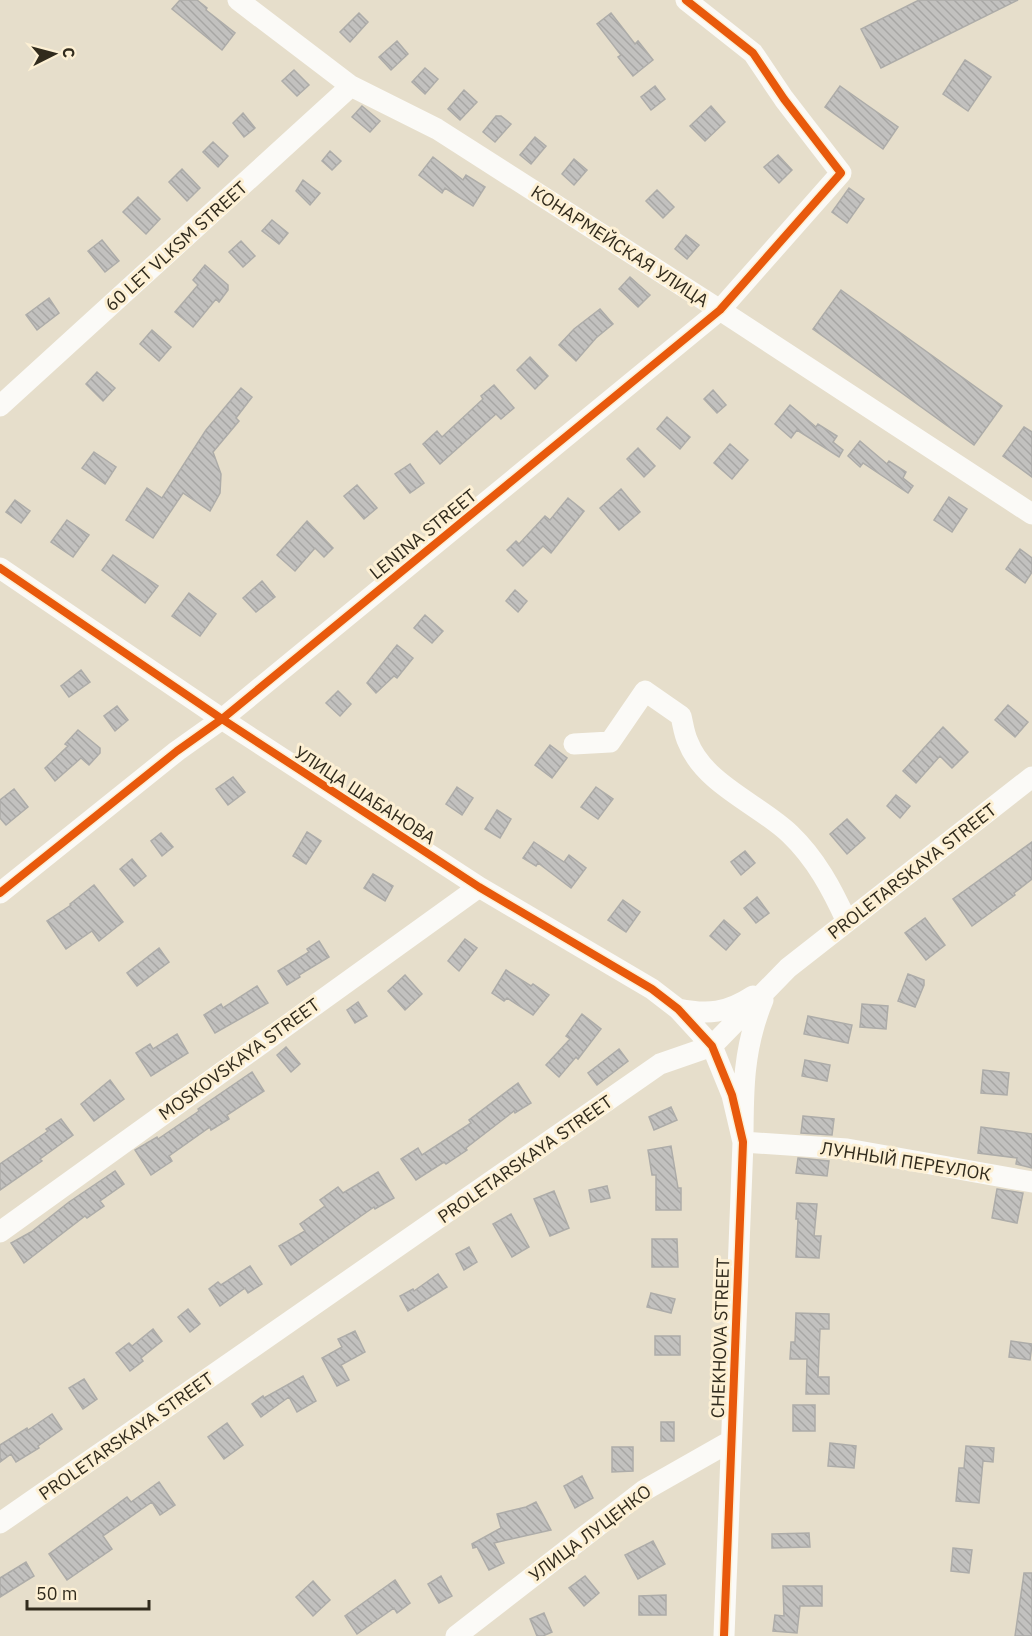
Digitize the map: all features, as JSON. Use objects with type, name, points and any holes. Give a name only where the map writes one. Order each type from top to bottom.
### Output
[{"type":"street","name":"КОНАРМЕЙСКАЯ УЛИЦА","points":[[238,0],[351,86],[437,129],[1032,514]]},
{"type":"street","name":"LENINA STREET","points":[[0,893],[177,751],[222,719],[720,310],[841,173],[784,99],[753,53],[686,0]]},
{"type":"street","name":"60 LET VLKSM STREET","points":[[0,406],[351,86]]},
{"type":"street","name":"УЛИЦА ШАБАНОВА","points":[[0,568],[222,719],[479,887],[652,989],[678,1009],[712,1046]]},
{"type":"street","points":[[574,744],[610,742],[645,691],[681,716],[688,743],[700,763],[739,798],[789,832],[811,857],[831,888],[847,922]]},
{"type":"street","name":"PROLETARSKAYA STREET","points":[[0,1523],[660,1064],[712,1046],[769,986],[1032,777]]},
{"type":"street","name":"MOSKOVSKAYA STREET","points":[[0,1232],[479,887]]},
{"type":"street","points":[[678,1009],[698,1013],[720,1012],[740,1004],[769,986]]},
{"type":"street","points":[[743,1142],[745,1059],[753,1024],[769,986]]},
{"type":"street","name":"CHEKHOVA STREET","points":[[712,1046],[732,1095],[743,1142],[724,1636]]},
{"type":"street","name":"ЛУННЫЙ ПЕРЕУЛОК","points":[[743,1142],[847,1149],[1032,1182]]},
{"type":"street","name":"УЛИЦА ЛУЦЕНКО","points":[[456,1636],[643,1491],[731,1441]]},
{"type":"building","points":[[180,0],[197,0],[235,33],[222,50],[172,9]]},
{"type":"building","points":[[919,0],[1018,0],[881,68],[861,29]]},
{"type":"building","points":[[359,13],[368,22],[350,42],[340,32]]},
{"type":"building","points":[[611,13],[635,44],[638,41],[653,60],[633,76],[618,57],[621,55],[597,24]]},
{"type":"building","points":[[397,41],[408,54],[391,70],[379,57]]},
{"type":"building","points":[[965,60],[991,77],[968,111],[943,94]]},
{"type":"building","points":[[425,68],[438,79],[425,94],[412,82]]},
{"type":"building","points":[[294,70],[309,85],[297,96],[282,81]]},
{"type":"building","points":[[655,86],[665,99],[651,110],[641,97]]},
{"type":"building","points":[[840,86],[898,127],[883,149],[825,107]]},
{"type":"building","points":[[464,90],[477,102],[460,120],[448,109]]},
{"type":"building","points":[[362,106],[380,121],[370,132],[352,117]]},
{"type":"building","points":[[711,106],[725,122],[705,141],[690,126]]},
{"type":"building","points":[[243,113],[255,128],[244,137],[233,123]]},
{"type":"building","points":[[496,116],[501,116],[511,124],[495,142],[483,132]]},
{"type":"building","points":[[535,137],[546,146],[531,164],[520,155]]},
{"type":"building","points":[[213,142],[228,156],[218,167],[203,152]]},
{"type":"building","points":[[330,151],[341,161],[332,170],[322,161]]},
{"type":"building","points":[[778,155],[792,170],[779,183],[764,167]]},
{"type":"building","points":[[433,157],[463,180],[466,175],[485,187],[473,206],[445,188],[442,193],[419,175]]},
{"type":"building","points":[[574,159],[587,170],[574,185],[562,174]]},
{"type":"building","points":[[182,169],[200,188],[187,201],[169,182]]},
{"type":"building","points":[[303,180],[320,193],[310,205],[296,191]]},
{"type":"building","points":[[849,188],[864,199],[847,223],[832,212]]},
{"type":"building","points":[[657,190],[674,207],[663,218],[646,201]]},
{"type":"building","points":[[138,197],[160,219],[146,234],[123,212]]},
{"type":"building","points":[[272,220],[288,233],[279,244],[262,231]]},
{"type":"building","points":[[686,235],[699,245],[687,259],[675,249]]},
{"type":"building","points":[[102,240],[119,261],[105,272],[88,251]]},
{"type":"building","points":[[241,241],[255,256],[243,267],[229,252]]},
{"type":"building","points":[[205,265],[228,285],[228,290],[219,302],[216,299],[193,327],[175,312],[198,285],[193,280]]},
{"type":"building","points":[[630,277],[650,295],[638,307],[619,289]]},
{"type":"building","points":[[841,290],[1002,406],[974,445],[813,329]]},
{"type":"building","points":[[49,298],[59,313],[37,330],[26,315]]},
{"type":"building","points":[[600,309],[613,324],[596,338],[576,361],[559,345],[574,329]]},
{"type":"building","points":[[152,330],[171,347],[159,361],[140,344]]},
{"type":"building","points":[[530,357],[548,376],[535,389],[517,370]]},
{"type":"building","points":[[97,372],[115,388],[103,401],[86,384]]},
{"type":"building","points":[[494,385],[514,408],[501,419],[496,414],[440,464],[423,444],[437,431],[442,437],[483,399],[481,396]]},
{"type":"building","points":[[241,388],[252,397],[236,418],[239,421],[213,452],[221,474],[220,493],[210,511],[183,493],[153,538],[126,520],[147,488],[162,498],[206,430]]},
{"type":"building","points":[[713,390],[726,405],[717,413],[704,399]]},
{"type":"building","points":[[790,405],[816,427],[818,424],[837,436],[833,442],[843,450],[839,457],[797,430],[791,438],[775,424]]},
{"type":"building","points":[[667,417],[690,437],[680,449],[657,429]]},
{"type":"building","points":[[1024,427],[1032,432],[1032,477],[1003,456]]},
{"type":"building","points":[[860,441],[887,464],[889,461],[906,472],[903,478],[913,486],[908,493],[863,463],[860,467],[848,456]]},
{"type":"building","points":[[730,444],[748,460],[732,479],[714,463]]},
{"type":"building","points":[[638,448],[655,466],[644,477],[627,459]]},
{"type":"building","points":[[94,452],[116,467],[105,484],[82,468]]},
{"type":"building","points":[[410,464],[424,483],[410,493],[395,474]]},
{"type":"building","points":[[357,485],[377,508],[364,519],[344,496]]},
{"type":"building","points":[[621,489],[640,512],[619,530],[600,508]]},
{"type":"building","points":[[949,497],[967,509],[952,532],[934,520]]},
{"type":"building","points":[[568,498],[584,511],[551,553],[543,546],[523,566],[507,550],[516,541],[519,544],[545,516],[550,520]]},
{"type":"building","points":[[15,500],[30,511],[21,523],[6,512]]},
{"type":"building","points":[[67,520],[89,535],[73,557],[51,542]]},
{"type":"building","points":[[307,521],[333,548],[324,557],[315,548],[295,571],[277,555]]},
{"type":"building","points":[[1020,549],[1032,558],[1032,572],[1025,583],[1006,569]]},
{"type":"building","points":[[113,555],[158,586],[145,603],[102,570]]},
{"type":"building","points":[[262,581],[275,597],[256,612],[243,598]]},
{"type":"building","points":[[515,590],[527,601],[518,612],[506,601]]},
{"type":"building","points":[[189,593],[216,614],[200,636],[172,616]]},
{"type":"building","points":[[425,615],[443,631],[432,643],[414,628]]},
{"type":"building","points":[[397,645],[413,658],[397,678],[394,676],[376,693],[367,683]]},
{"type":"building","points":[[81,670],[90,682],[69,697],[61,686]]},
{"type":"building","points":[[338,691],[351,704],[340,716],[326,703]]},
{"type":"building","points":[[1008,705],[1028,722],[1015,737],[995,720]]},
{"type":"building","points":[[117,706],[128,720],[115,731],[104,716]]},
{"type":"building","points":[[943,727],[968,752],[952,768],[940,756],[916,783],[903,771]]},
{"type":"building","points":[[78,730],[100,748],[100,753],[89,765],[81,758],[55,781],[45,768],[68,746],[65,744]]},
{"type":"building","points":[[550,745],[567,758],[552,778],[535,765]]},
{"type":"building","points":[[233,777],[245,792],[228,805],[216,789]]},
{"type":"building","points":[[457,787],[473,798],[462,815],[446,804]]},
{"type":"building","points":[[596,787],[613,799],[598,819],[581,807]]},
{"type":"building","points":[[14,789],[28,807],[6,825],[0,818],[0,800]]},
{"type":"building","points":[[896,795],[910,806],[900,818],[887,806]]},
{"type":"building","points":[[497,810],[511,819],[500,838],[485,829]]},
{"type":"building","points":[[847,819],[865,838],[847,854],[830,834]]},
{"type":"building","points":[[307,832],[321,841],[306,864],[293,856]]},
{"type":"building","points":[[161,833],[173,847],[162,856],[151,841]]},
{"type":"building","points":[[534,842],[564,862],[569,855],[586,868],[571,888],[538,863],[536,866],[523,858]]},
{"type":"building","points":[[1032,842],[1032,879],[1014,893],[1015,895],[972,926],[953,899]]},
{"type":"building","points":[[745,851],[755,863],[741,875],[731,862]]},
{"type":"building","points":[[132,859],[146,876],[134,886],[120,869]]},
{"type":"building","points":[[373,874],[393,886],[385,901],[364,888]]},
{"type":"building","points":[[94,885],[123,922],[99,941],[92,931],[66,949],[47,921],[71,905]]},
{"type":"building","points":[[757,897],[769,913],[756,923],[744,908]]},
{"type":"building","points":[[623,900],[640,912],[626,932],[608,920]]},
{"type":"building","points":[[925,918],[945,945],[926,960],[905,933]]},
{"type":"building","points":[[724,920],[740,934],[726,950],[710,936]]},
{"type":"building","points":[[465,939],[477,948],[459,971],[448,961]]},
{"type":"building","points":[[319,941],[329,957],[287,985],[278,971],[309,952],[307,949]]},
{"type":"building","points":[[159,948],[169,962],[137,986],[127,973]]},
{"type":"building","points":[[506,970],[549,995],[533,1015],[507,998],[504,1001],[492,993]]},
{"type":"building","points":[[908,974],[924,980],[915,1007],[898,1001]]},
{"type":"building","points":[[405,975],[422,994],[405,1010],[388,991]]},
{"type":"building","points":[[257,986],[268,1003],[215,1033],[204,1015],[221,1004],[223,1008]]},
{"type":"building","points":[[358,1002],[367,1016],[355,1023],[347,1010]]},
{"type":"building","points":[[862,1004],[888,1006],[886,1029],[860,1027]]},
{"type":"building","points":[[582,1014],[601,1029],[578,1059],[576,1057],[559,1077],[546,1065],[570,1039],[566,1036]]},
{"type":"building","points":[[808,1016],[852,1025],[848,1043],[804,1034]]},
{"type":"building","points":[[177,1034],[188,1053],[151,1076],[136,1053],[150,1044],[153,1049]]},
{"type":"building","points":[[286,1047],[300,1064],[291,1072],[277,1055]]},
{"type":"building","points":[[619,1049],[628,1061],[597,1085],[588,1073]]},
{"type":"building","points":[[805,1060],[830,1065],[827,1081],[802,1076]]},
{"type":"building","points":[[983,1070],[1009,1073],[1007,1095],[981,1093]]},
{"type":"building","points":[[252,1072],[264,1091],[227,1115],[229,1119],[211,1130],[210,1127],[169,1156],[172,1161],[151,1175],[135,1150],[157,1137],[158,1139]]},
{"type":"building","points":[[110,1080],[124,1099],[94,1121],[81,1104]]},
{"type":"building","points":[[518,1083],[531,1103],[515,1113],[514,1111],[466,1148],[467,1150],[416,1180],[401,1159],[418,1148],[422,1155],[471,1123],[469,1120]]},
{"type":"building","points":[[671,1107],[677,1120],[654,1130],[649,1117]]},
{"type":"building","points":[[803,1116],[834,1119],[832,1135],[801,1133]]},
{"type":"building","points":[[61,1119],[73,1135],[40,1159],[42,1161],[0,1190],[0,1164],[48,1131],[46,1129]]},
{"type":"building","points":[[981,1127],[1032,1134],[1032,1168],[1016,1164],[1017,1158],[978,1153]]},
{"type":"building","points":[[671,1146],[678,1188],[681,1188],[681,1210],[656,1210],[656,1175],[652,1175],[648,1150]]},
{"type":"building","points":[[798,1158],[829,1161],[827,1176],[796,1173]]},
{"type":"building","points":[[115,1171],[124,1184],[100,1201],[104,1206],[87,1218],[85,1216],[24,1263],[11,1243],[31,1232],[69,1202]]},
{"type":"building","points":[[378,1172],[394,1198],[375,1209],[374,1207],[291,1265],[279,1246],[305,1231],[300,1224],[325,1206],[320,1200],[338,1187],[343,1193]]},
{"type":"building","points":[[607,1186],[610,1198],[591,1202],[589,1190]]},
{"type":"building","points":[[997,1189],[1023,1193],[1017,1223],[992,1218]]},
{"type":"building","points":[[554,1191],[569,1228],[550,1236],[534,1199]]},
{"type":"building","points":[[797,1203],[817,1204],[814,1236],[821,1236],[819,1258],[796,1257]]},
{"type":"building","points":[[511,1214],[529,1247],[512,1257],[493,1224]]},
{"type":"building","points":[[652,1239],[677,1239],[678,1267],[652,1267]]},
{"type":"building","points":[[469,1247],[477,1262],[464,1270],[456,1254]]},
{"type":"building","points":[[250,1266],[262,1284],[248,1293],[245,1288],[220,1306],[209,1289],[218,1282],[221,1285]]},
{"type":"building","points":[[438,1274],[447,1287],[408,1311],[400,1296],[413,1289],[414,1291]]},
{"type":"building","points":[[651,1293],[675,1299],[671,1313],[647,1307]]},
{"type":"building","points":[[188,1309],[200,1324],[190,1332],[178,1317]]},
{"type":"building","points":[[796,1313],[829,1314],[829,1329],[820,1329],[818,1377],[829,1377],[829,1394],[806,1394],[807,1359],[790,1359],[791,1342],[795,1342]]},
{"type":"building","points":[[153,1329],[162,1341],[141,1358],[143,1361],[130,1371],[116,1353],[129,1343],[132,1346]]},
{"type":"building","points":[[355,1331],[365,1352],[341,1365],[349,1380],[337,1386],[322,1358],[342,1347],[338,1339]]},
{"type":"building","points":[[655,1336],[680,1336],[680,1355],[655,1355]]},
{"type":"building","points":[[1011,1341],[1032,1344],[1030,1360],[1009,1357]]},
{"type":"building","points":[[303,1376],[316,1401],[297,1412],[289,1397],[261,1417],[252,1404]]},
{"type":"building","points":[[84,1379],[97,1399],[83,1409],[69,1388]]},
{"type":"building","points":[[793,1405],[815,1405],[815,1431],[793,1431]]},
{"type":"building","points":[[52,1414],[62,1429],[38,1446],[39,1448],[16,1462],[11,1454],[0,1462],[0,1445]]},
{"type":"building","points":[[661,1422],[674,1422],[674,1441],[661,1441]]},
{"type":"building","points":[[227,1423],[243,1445],[224,1459],[208,1437]]},
{"type":"building","points":[[830,1443],[856,1446],[854,1468],[828,1466]]},
{"type":"building","points":[[966,1446],[994,1448],[993,1462],[983,1461],[979,1503],[956,1501],[959,1468],[964,1468]]},
{"type":"building","points":[[612,1447],[633,1447],[633,1471],[612,1472]]},
{"type":"building","points":[[582,1476],[593,1498],[575,1508],[564,1486]]},
{"type":"building","points":[[159,1482],[175,1505],[160,1515],[152,1502],[103,1536],[112,1549],[67,1580],[49,1554],[127,1497],[131,1502]]},
{"type":"building","points":[[536,1502],[551,1530],[494,1543],[504,1563],[489,1570],[477,1547],[473,1548],[472,1544],[501,1528],[497,1514],[526,1507]]},
{"type":"building","points":[[809,1533],[810,1547],[772,1548],[772,1534]]},
{"type":"building","points":[[653,1541],[665,1564],[638,1579],[625,1555]]},
{"type":"building","points":[[953,1548],[972,1550],[969,1573],[951,1571]]},
{"type":"building","points":[[26,1562],[34,1576],[0,1597],[0,1578]]},
{"type":"building","points":[[1024,1573],[1032,1573],[1032,1636],[1015,1636]]},
{"type":"building","points":[[441,1576],[452,1596],[439,1603],[428,1584]]},
{"type":"building","points":[[585,1576],[599,1593],[584,1606],[569,1588]]},
{"type":"building","points":[[395,1580],[410,1603],[397,1613],[394,1608],[357,1634],[345,1616]]},
{"type":"building","points":[[313,1581],[330,1600],[313,1616],[296,1597]]},
{"type":"building","points":[[783,1586],[822,1586],[822,1606],[800,1606],[797,1633],[773,1631],[775,1615],[784,1616]]},
{"type":"building","points":[[666,1595],[666,1615],[639,1615],[639,1596]]},
{"type":"building","points":[[544,1613],[552,1632],[537,1636],[530,1619]]},
{"type":"cycle path","points":[[0,893],[177,751],[222,719],[720,310],[841,173],[784,99],[753,53],[686,0]]},
{"type":"cycle path","points":[[0,568],[222,719],[479,887],[652,989],[678,1009],[712,1046],[732,1095],[743,1142],[724,1636]]}]
